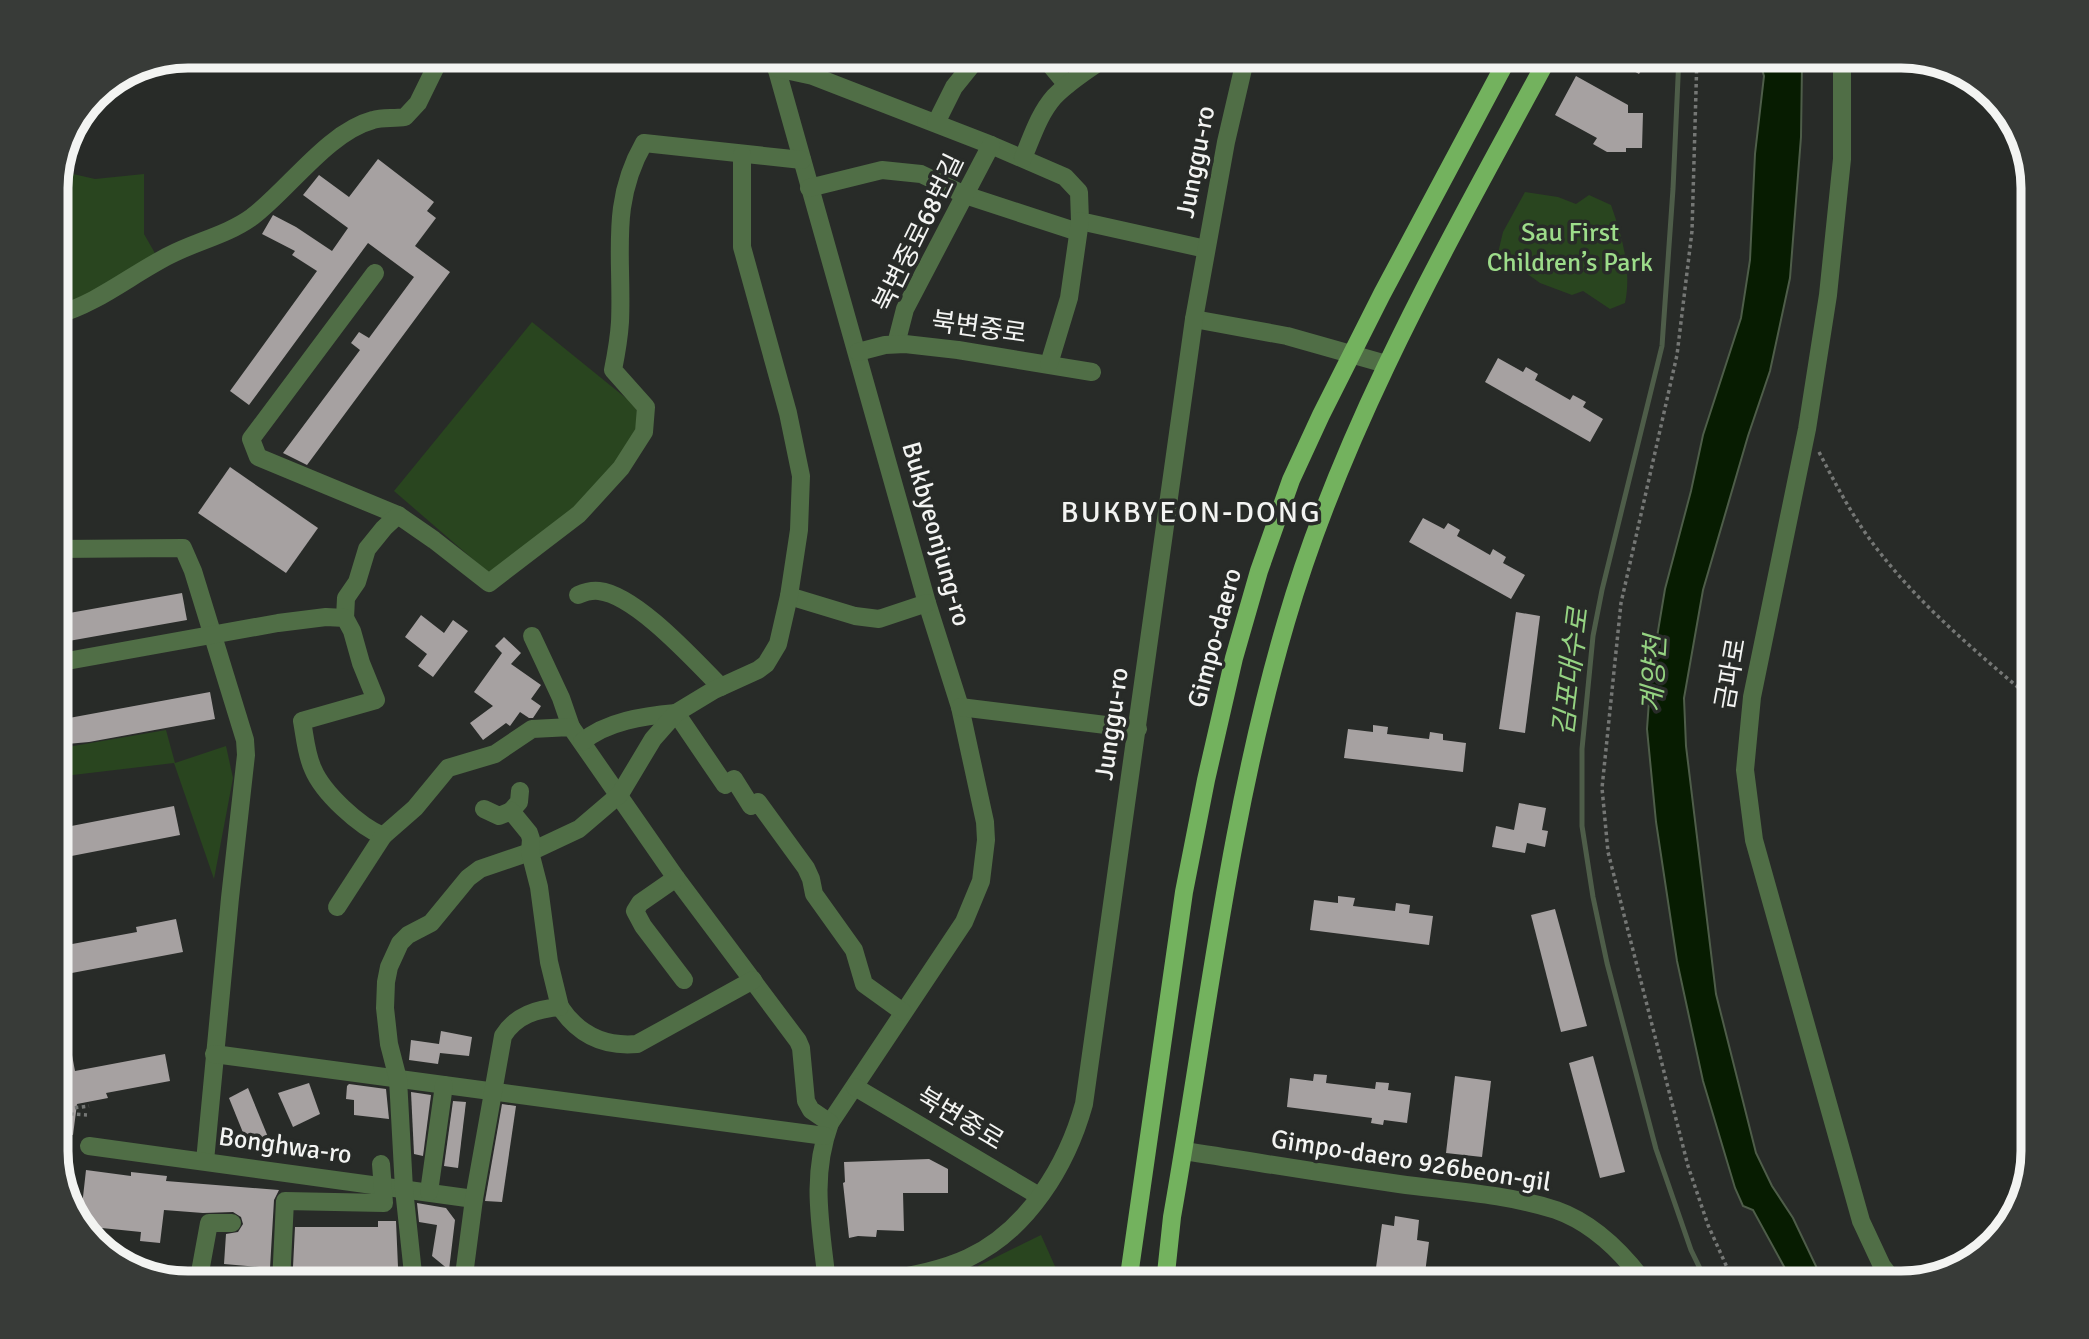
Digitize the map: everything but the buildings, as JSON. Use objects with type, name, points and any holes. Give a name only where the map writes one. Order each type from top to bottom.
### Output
[{"type":"main road","name":"Gimpo-daero","points":[[1130,1271],[1184,892],[1231,672],[1259,571],[1291,480],[1351,354],[1503,68]]},
{"type":"main road","points":[[1166,1271],[1172,1217],[1238,817],[1286,620],[1326,504],[1386,364],[1543,68]]},
{"type":"street","points":[[69,310],[89,302],[172,254],[219,235],[251,218],[330,146],[360,125],[373,120],[405,117],[418,103],[435,68]]},
{"type":"street","name":"Bukbyeonjung-ro","points":[[776,68],[927,603],[960,706],[985,822],[986,840],[977,896],[964,922],[827,1129],[818,1162],[817,1183],[826,1271]]},
{"type":"street","name":"북변중로68번길","points":[[791,68],[992,145],[1065,177],[1074,184],[1079,192],[1079,226],[1069,298],[1049,364]]},
{"type":"street","name":"북변중로68번길","points":[[936,123],[954,88],[970,68]]},
{"type":"street","points":[[1053,68],[1067,85]]},
{"type":"street","points":[[1023,158],[1052,99],[1091,68]]},
{"type":"street","name":"Junggu-ro","points":[[924,1271],[967,1259],[1002,1238],[1018,1222],[1039,1196],[1069,1147],[1084,1104],[1194,319],[1241,68]]},
{"type":"street","name":"금파로","points":[[1842,68],[1842,159],[1836,227],[1807,429],[1752,697],[1746,746],[1746,793],[1754,840],[1861,1220],[1886,1271]]},
{"type":"street","points":[[375,273],[251,439],[258,457],[398,515],[435,540],[489,583],[579,514],[621,468],[644,432],[646,407],[613,370],[620,323],[620,209],[627,179],[644,143],[802,160]]},
{"type":"street","name":"북변중로68번길","points":[[896,344],[905,309],[992,145]]},
{"type":"street","points":[[413,1271],[404,1189],[398,1079],[389,1044],[385,1008],[389,967],[400,943],[408,935],[431,923],[468,878],[480,869],[530,852],[579,829],[620,794],[653,739],[676,713],[766,664],[778,644],[789,596],[799,530],[801,476],[788,413],[742,247],[742,154]]},
{"type":"street","points":[[809,188],[863,174],[892,171],[932,177],[965,195],[1079,226],[1206,249]]},
{"type":"street","points":[[1194,319],[1287,336],[1386,364]]},
{"type":"street","name":"북변중로","points":[[858,352],[896,344],[947,349],[1092,372]]},
{"type":"street","points":[[383,836],[358,822],[319,782],[309,759],[302,721],[376,700],[345,618],[346,598],[357,582],[367,549],[398,515]]},
{"type":"street","points":[[69,549],[183,548],[191,564],[214,636],[244,740],[246,755],[205,1161]]},
{"type":"street","points":[[578,595],[596,590],[622,599],[674,640],[721,687]]},
{"type":"street","points":[[789,596],[855,616],[879,619],[927,603]]},
{"type":"street","points":[[69,661],[278,623],[326,617],[345,618]]},
{"type":"street","points":[[532,636],[576,735],[620,794],[676,878],[798,1041],[806,1101],[827,1129]]},
{"type":"street","points":[[960,706],[1138,729]]},
{"type":"street","points":[[337,907],[383,836],[415,808],[448,768],[495,754],[531,729],[576,735],[592,733],[611,725],[676,713]]},
{"type":"street","points":[[676,713],[725,785],[734,779],[751,806],[758,802],[806,868],[814,894],[854,950],[864,984],[903,1012]]},
{"type":"street","points":[[484,808],[499,816],[511,811],[519,802],[520,790]]},
{"type":"street","points":[[511,811],[529,833],[549,962],[560,1007],[570,1022],[593,1038],[624,1045],[637,1044],[753,980]]},
{"type":"street","points":[[676,878],[640,903],[635,911],[643,926],[684,980]]},
{"type":"street","points":[[465,1271],[474,1199],[503,1036],[527,1014],[542,1008],[560,1007]]},
{"type":"street","points":[[214,1054],[494,1092],[827,1129]]},
{"type":"street","points":[[429,1192],[444,1085]]},
{"type":"street","name":"북변중로","points":[[855,1087],[1039,1196]]},
{"type":"street","name":"Bonghwa-ro","points":[[89,1146],[474,1199]]},
{"type":"street","name":"Gimpo-daero 926beon-gil","points":[[1184,1151],[1482,1195],[1557,1211],[1601,1236],[1629,1260],[1637,1271]]},
{"type":"street","points":[[282,1271],[285,1200],[384,1203],[381,1164]]},
{"type":"street","points":[[200,1271],[209,1223],[232,1223]]},
{"type":"path","points":[[1697,68],[1692,232],[1677,355],[1621,603],[1602,788],[1608,852],[1688,1166],[1708,1225],[1729,1271]]},
{"type":"path","points":[[1807,429],[1852,511],[1880,553],[1908,586],[1982,657],[2021,690]]},
{"type":"path","points":[[69,1108],[89,1106]]},
{"type":"path","points":[[69,1114],[87,1115]]},
{"type":"green space","points":[[70,173],[95,179],[144,174],[144,234],[156,255],[111,284],[69,304]]},
{"type":"green space","name":"Sau First Children’s Park","points":[[1525,192],[1558,197],[1576,204],[1589,195],[1611,205],[1627,266],[1625,303],[1610,309],[1583,291],[1572,295],[1540,283],[1498,253],[1503,232]]},
{"type":"green space","points":[[532,322],[637,407],[636,439],[578,507],[490,574],[394,491]]},
{"type":"green space","points":[[166,730],[175,763],[226,746],[233,778],[214,879],[174,763],[69,775],[69,747]]},
{"type":"green space","points":[[1041,1235],[1057,1271],[980,1271],[978,1266]]},
{"type":"water","name":"계양천","points":[[1762,68],[1802,68],[1801,137],[1790,278],[1770,371],[1703,590],[1684,698],[1686,746],[1716,994],[1756,1153],[1772,1186],[1793,1218],[1818,1271],[1786,1271],[1753,1210],[1743,1206],[1735,1188],[1703,1081],[1677,961],[1656,822],[1647,729],[1651,673],[1665,589],[1703,435],[1741,318],[1750,260],[1755,154],[1764,76]]},
{"type":"waterway","name":"김포대수로","points":[[1678,68],[1662,346],[1593,636],[1582,749],[1582,826],[1607,963],[1656,1149],[1691,1250],[1701,1271]]},
{"type":"district","name":"BUKBYEON-DONG","points":[[1191,512]]}]
